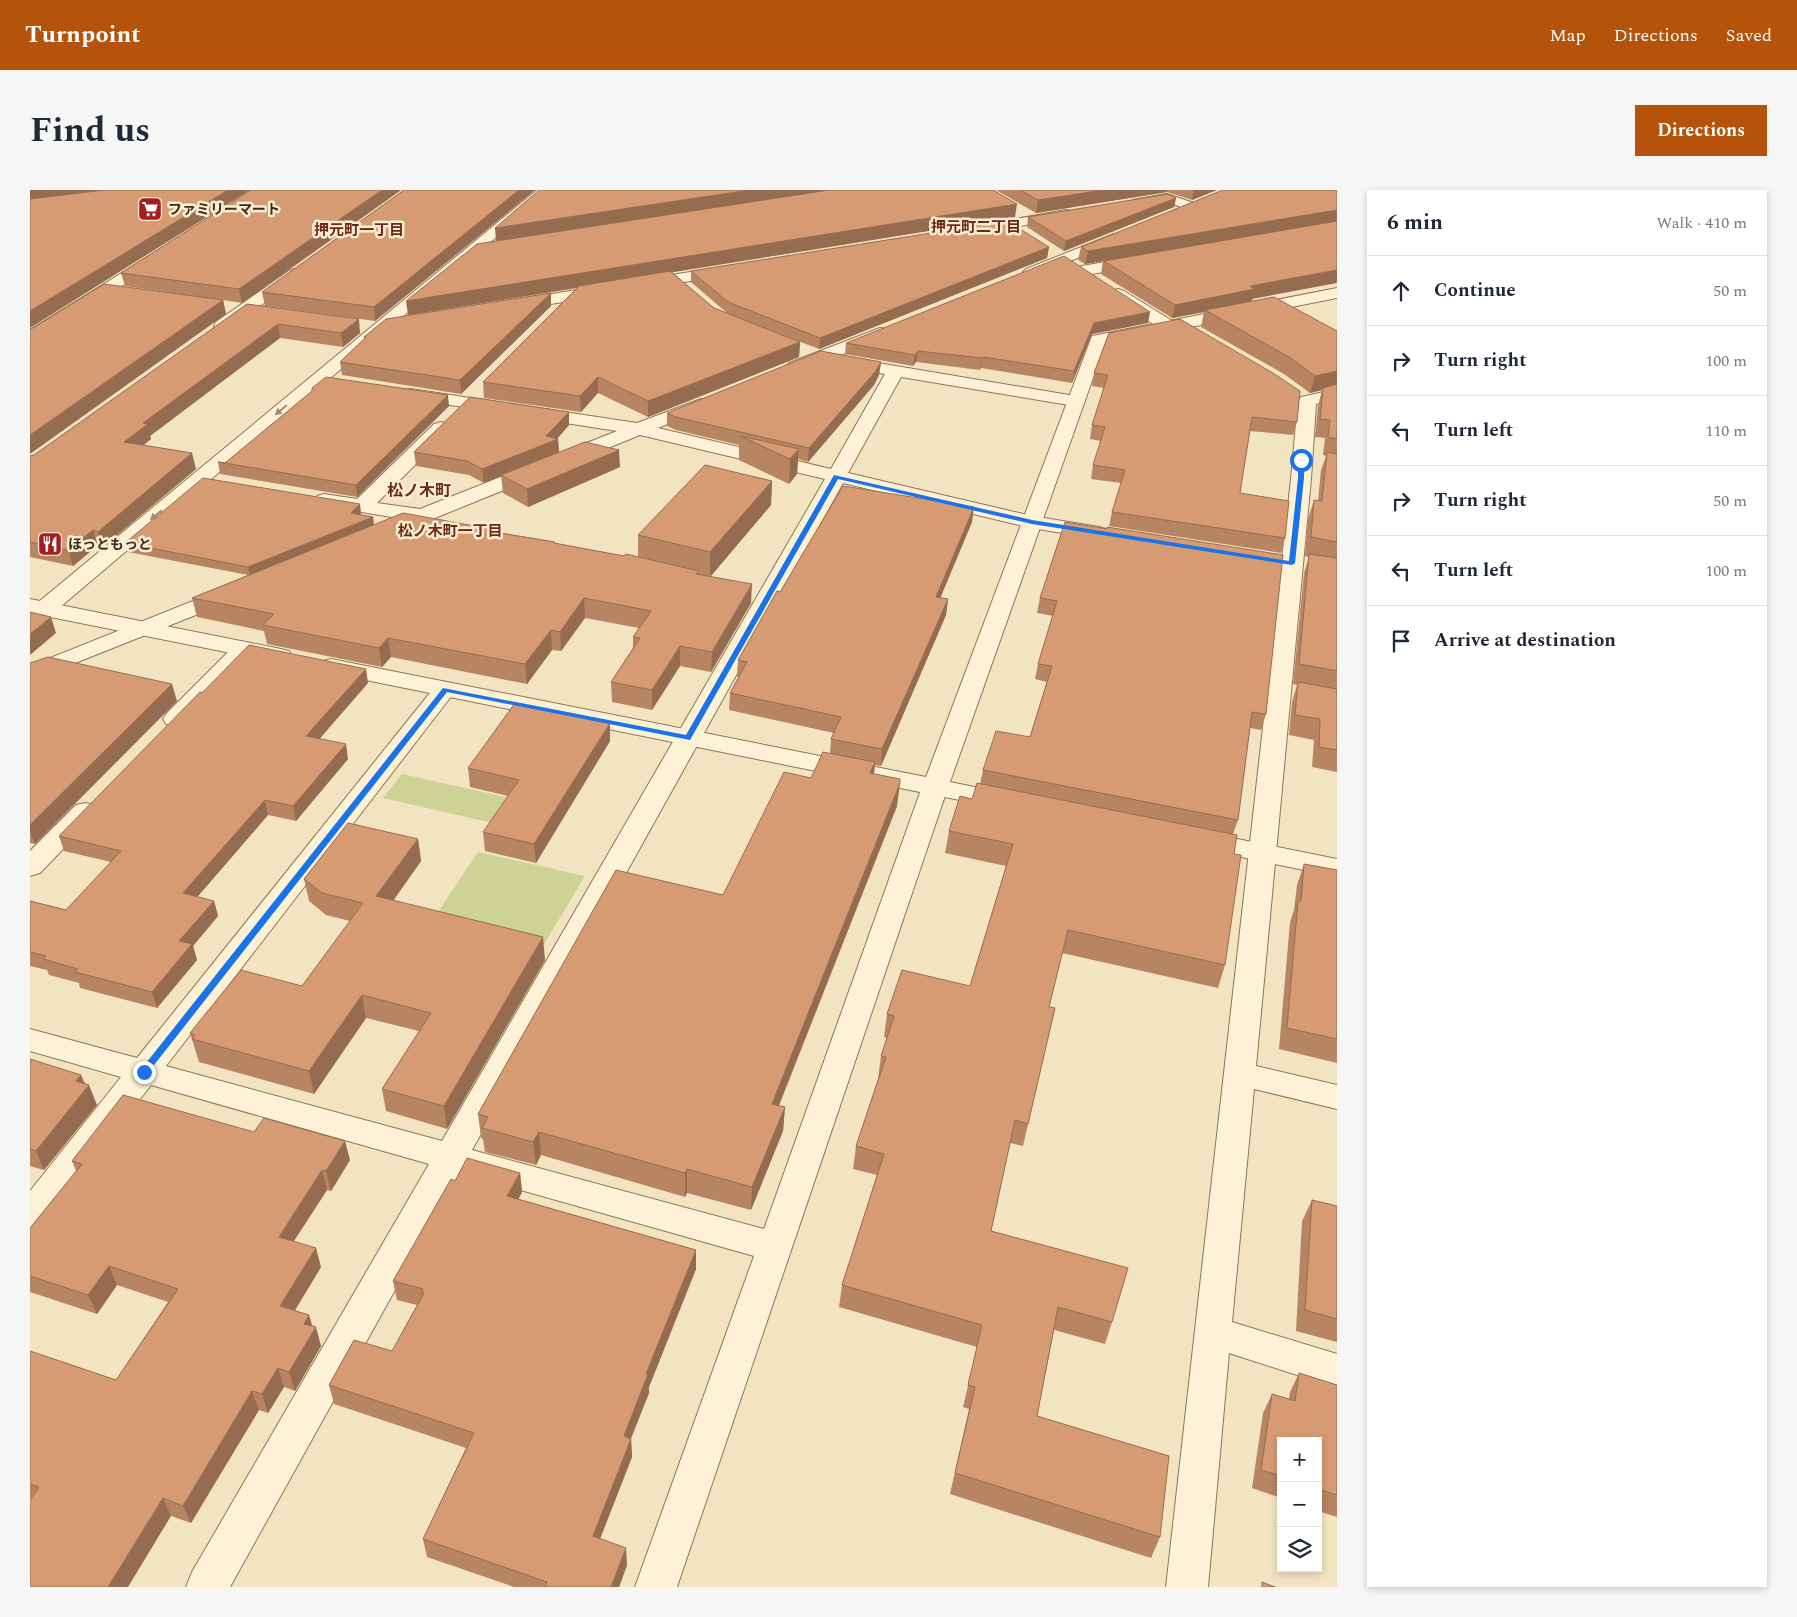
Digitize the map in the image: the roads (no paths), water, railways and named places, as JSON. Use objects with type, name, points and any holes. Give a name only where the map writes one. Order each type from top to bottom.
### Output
[{"type":"street","points":[[37,607],[199,478],[545,190]]},
{"type":"street","points":[[1118,206],[1167,198],[1201,203],[1165,218]]},
{"type":"street","points":[[1015,209],[1032,219]]},
{"type":"street","points":[[960,233],[1080,212]]},
{"type":"street","points":[[1010,225],[1025,235]]},
{"type":"street","points":[[1018,277],[1056,254],[1128,233]]},
{"type":"street","points":[[472,250],[501,246]]},
{"type":"street","points":[[30,337],[162,253]]},
{"type":"street","points":[[1056,254],[1102,284],[1174,325],[1205,338]]},
{"type":"street","points":[[1082,271],[1151,259]]},
{"type":"street","points":[[212,333],[308,264]]},
{"type":"street","points":[[496,308],[744,268]]},
{"type":"street","points":[[675,279],[694,296]]},
{"type":"street","points":[[104,290],[132,294]]},
{"type":"street","points":[[656,1587],[935,787],[1098,340],[1337,293]]},
{"type":"street","points":[[553,316],[573,296]]},
{"type":"street","points":[[225,308],[263,313]]},
{"type":"street","points":[[358,326],[378,328],[408,322]]},
{"type":"street","points":[[783,372],[900,324]]},
{"type":"street","points":[[801,350],[819,357],[1075,401]]},
{"type":"street","points":[[207,1587],[688,738],[757,597],[836,476],[896,371]]},
{"type":"street","points":[[318,379],[338,382]]},
{"type":"street","points":[[397,392],[473,395],[639,429],[1032,522],[1119,536]]},
{"type":"street","points":[[1187,1587],[1263,853],[1288,692],[1291,563],[1301,478],[1310,462],[1299,396],[1337,394]]},
{"type":"street","points":[[362,506],[473,395]]},
{"type":"street","points":[[368,538],[720,397]]},
{"type":"street","points":[[199,478],[228,483]]},
{"type":"street","points":[[304,496],[422,516],[451,523]]},
{"type":"street","points":[[30,674],[241,588]]},
{"type":"street","points":[[37,607],[1032,807]]},
{"type":"street","points":[[161,734],[244,649]]},
{"type":"street","points":[[30,1216],[445,689]]},
{"type":"street","points":[[30,867],[99,797]]},
{"type":"street","points":[[1176,836],[1337,868]]},
{"type":"street","points":[[30,1040],[775,1247]]},
{"type":"street","points":[[1240,1074],[1337,1097]]},
{"type":"street","points":[[1213,1332],[1337,1371]]},
{"type":"place","name":"ファミリーマート","points":[[150,209]]},
{"type":"place","name":"ほっともっと","points":[[50,544]]},
{"type":"district","name":"押元町二丁目","points":[[976,227]]},
{"type":"district","name":"押元町一丁目","points":[[359,230]]},
{"type":"district","name":"松ノ木町","points":[[419,490]]},
{"type":"district","name":"松ノ木町一丁目","points":[[450,531]]}]
